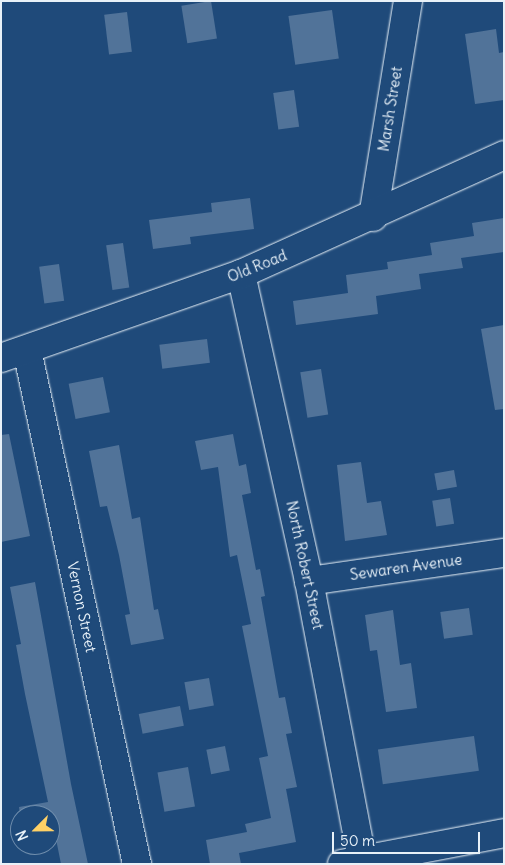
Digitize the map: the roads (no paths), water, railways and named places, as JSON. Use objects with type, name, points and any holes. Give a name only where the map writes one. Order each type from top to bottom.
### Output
[{"type":"street","name":"Marsh Street","points":[[373,217],[408,1]]},
{"type":"street","name":"Old Road","points":[[14,354],[241,274],[373,217],[504,155]]},
{"type":"street","name":"North Robert Street","points":[[241,274],[309,582],[352,861]]},
{"type":"street","name":"Vernon Street","points":[[14,354],[137,864]]},
{"type":"street","name":"Sewaren Avenue","points":[[309,582],[504,553]]},
{"type":"street","points":[[352,861],[504,833]]}]
